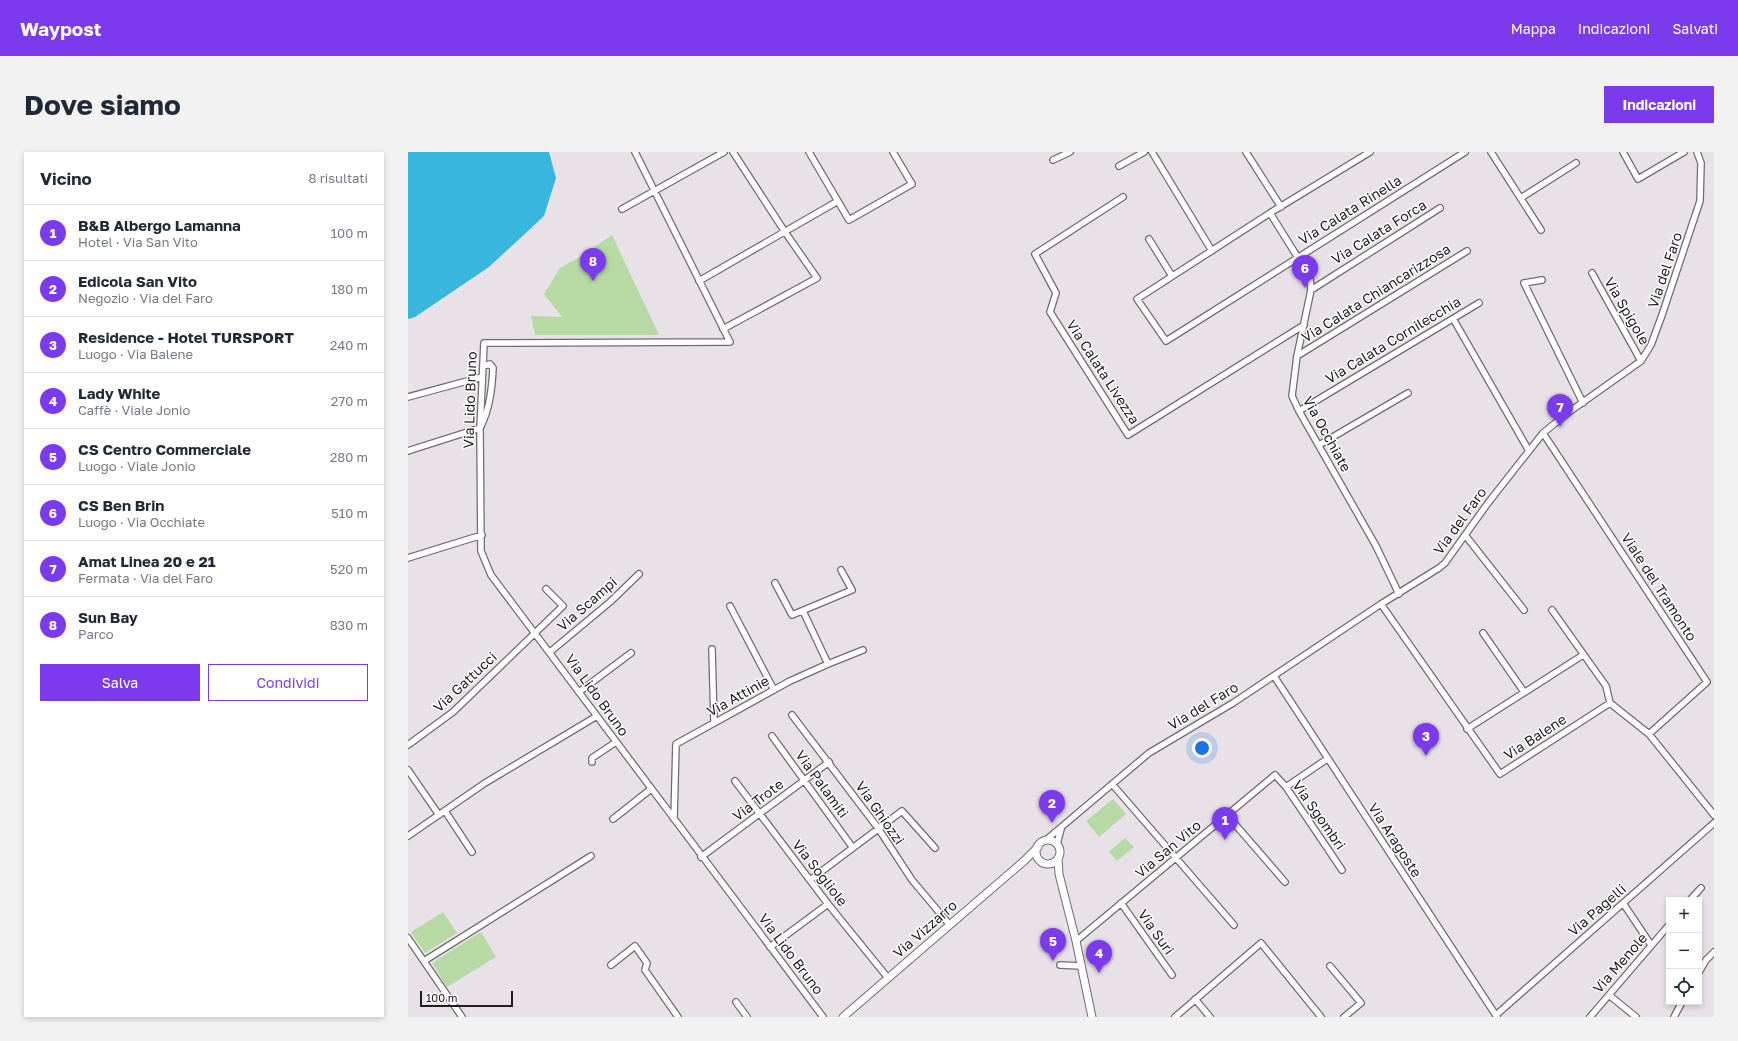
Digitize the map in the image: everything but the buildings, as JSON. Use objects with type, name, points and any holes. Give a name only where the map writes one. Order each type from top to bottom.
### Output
[{"type":"street","points":[[635,152],[723,329],[817,278],[733,152]]},
{"type":"street","points":[[622,209],[724,152]]},
{"type":"street","points":[[809,152],[849,220],[912,184],[893,152]]},
{"type":"street","points":[[1053,160],[1070,152]]},
{"type":"street","points":[[1119,166],[1144,152]]},
{"type":"street","points":[[1152,152],[1212,251]]},
{"type":"street","points":[[1246,152],[1281,207]]},
{"type":"street","points":[[1149,239],[1172,276],[1270,213],[1370,152]]},
{"type":"street","name":"Via Calata Rinella","points":[[1172,276],[1137,299],[1166,341],[1465,152]]},
{"type":"street","points":[[1491,152],[1541,230]]},
{"type":"street","points":[[1623,152],[1638,180],[1684,152]]},
{"type":"street","name":"Via del Faro","points":[[1046,840],[1148,753],[1233,703],[1445,563],[1488,503],[1544,433],[1569,412],[1641,361],[1651,345],[1660,321],[1700,201],[1701,163],[1697,152]]},
{"type":"street","points":[[1521,198],[1576,163]]},
{"type":"street","name":"Via Calata Livezza","points":[[1123,197],[1035,254],[1056,293],[1050,312],[1128,435],[1304,325]]},
{"type":"street","points":[[699,281],[838,201]]},
{"type":"street","name":"Via Calata Forca","points":[[1311,290],[1440,208]]},
{"type":"street","name":"Via Occhiate","points":[[1270,213],[1310,277],[1311,290],[1297,356],[1292,396],[1299,411],[1376,546],[1399,594]]},
{"type":"street","name":"Via Calata Chiancarizzosa","points":[[1297,356],[1467,250]]},
{"type":"street","name":"Via Spigole","points":[[1592,273],[1641,361]]},
{"type":"street","points":[[1542,280],[1524,283],[1583,403]]},
{"type":"street","name":"Via Calata Cornilecchia","points":[[1299,411],[1479,303]]},
{"type":"street","points":[[1455,322],[1529,450]]},
{"type":"street","name":"Via Lido Bruno","points":[[723,329],[730,342],[484,342],[480,428],[482,551],[491,575],[550,652],[701,857],[823,1017]]},
{"type":"street","points":[[408,451],[480,428],[490,398],[493,377],[493,368],[490,364],[483,366]]},
{"type":"street","points":[[408,398],[482,377]]},
{"type":"street","points":[[1319,444],[1408,392]]},
{"type":"street","name":"Viale del Tramonto","points":[[1544,433],[1707,682],[1649,734]]},
{"type":"street","points":[[408,558],[482,535]]},
{"type":"street","points":[[1464,535],[1524,610]]},
{"type":"street","points":[[775,583],[792,615],[852,590],[841,570]]},
{"type":"street","name":"Via Scampi","points":[[550,652],[610,602],[639,574]]},
{"type":"street","name":"Via Gattucci","points":[[408,745],[453,712],[563,606],[546,588]]},
{"type":"street","name":"Via Balene","points":[[1381,604],[1467,729],[1500,774],[1610,703]]},
{"type":"street","points":[[730,606],[774,690]]},
{"type":"street","points":[[1552,610],[1606,686],[1610,703],[1649,734],[1714,815]]},
{"type":"street","points":[[802,611],[828,664]]},
{"type":"street","points":[[1483,633],[1524,692]]},
{"type":"street","points":[[712,649],[714,722]]},
{"type":"street","name":"Via Attinie","points":[[674,820],[676,744],[774,690],[828,664],[863,650]]},
{"type":"street","points":[[579,692],[631,653]]},
{"type":"street","points":[[1467,729],[1583,655]]},
{"type":"street","name":"Via Aragoste","points":[[1274,676],[1327,759],[1497,1016]]},
{"type":"street","name":"Via Ghiozzi","points":[[792,715],[878,828],[912,880],[949,924]]},
{"type":"street","points":[[408,836],[485,783],[597,716]]},
{"type":"street","name":"Via Palamiti","points":[[772,736],[853,848]]},
{"type":"street","points":[[592,762],[592,758],[616,742]]},
{"type":"street","points":[[1286,787],[1327,759]]},
{"type":"street","name":"Via Trote","points":[[701,857],[829,762]]},
{"type":"street","points":[[408,770],[439,815]]},
{"type":"street","name":"Via Sgombri","points":[[1275,775],[1286,787],[1342,870]]},
{"type":"street","name":"Via San Vito","points":[[1076,942],[1275,775]]},
{"type":"street","name":"Via Sogliole","points":[[735,781],[828,904],[888,978]]},
{"type":"street","points":[[1112,784],[1234,925]]},
{"type":"street","points":[[613,819],[651,789]]},
{"type":"street","points":[[445,811],[472,852]]},
{"type":"street","points":[[810,880],[902,811],[935,848]]},
{"type":"street","points":[[1227,815],[1285,882]]},
{"type":"street","name":"Via Pagelli","points":[[1497,1016],[1714,823]]},
{"type":"street","points":[[1061,828],[1057,844],[1060,852],[1058,858],[1059,874],[1076,942],[1092,1017]]},
{"type":"street","points":[[1046,840],[1057,844]]},
{"type":"street","name":"Via Vizzarro","points":[[843,1017],[949,924],[1024,861],[1046,840]]},
{"type":"street","points":[[1038,847],[1036,854],[1038,858],[1043,863],[1048,864],[1059,874]]},
{"type":"street","points":[[424,961],[590,856]]},
{"type":"street","name":"Via Vizzarro","points":[[1024,861],[1038,858]]},
{"type":"street","points":[[1048,864],[1054,862],[1058,858]]},
{"type":"street","points":[[1693,897],[1701,888]]},
{"type":"street","name":"Via Suri","points":[[1121,903],[1172,975]]},
{"type":"street","points":[[1623,903],[1651,945]]},
{"type":"street","points":[[770,946],[828,904]]},
{"type":"street","name":"Via Menole","points":[[1590,1017],[1666,928]]},
{"type":"street","points":[[408,938],[462,1017]]},
{"type":"street","points":[[1175,1017],[1261,943],[1321,1017]]},
{"type":"street","points":[[611,965],[635,946],[647,963],[645,970],[678,1017]]},
{"type":"street","points":[[1701,969],[1706,960],[1714,952]]},
{"type":"street","points":[[1060,965],[1081,966]]},
{"type":"street","points":[[1330,966],[1361,1003],[1344,1017]]},
{"type":"street","points":[[1609,995],[1636,1017]]},
{"type":"street","points":[[1196,999],[1210,1017]]},
{"type":"street","points":[[736,1002],[747,1017]]},
{"type":"street","points":[[1674,1017],[1680,1005]]},
{"type":"green space","points":[[612,235],[659,335],[535,335],[531,316],[562,317],[544,294],[560,268],[580,257]]},
{"type":"green space","points":[[1113,799],[1126,814],[1099,837],[1086,821]]},
{"type":"green space","points":[[1125,838],[1134,847],[1117,861],[1109,852]]},
{"type":"green space","points":[[443,912],[457,933],[425,953],[411,932]]},
{"type":"green space","points":[[481,932],[496,957],[447,987],[432,963]]},
{"type":"water","points":[[408,152],[549,152],[556,178],[544,216],[489,267],[415,317],[408,319]]},
{"type":"place","name":"Sun Bay","points":[[593,281]]},
{"type":"place","name":"CS Ben Brin","points":[[1305,288]]},
{"type":"place","name":"Amat Linea 20 e 21","points":[[1560,427]]},
{"type":"place","name":"Residence - Hotel TURSPORT","points":[[1426,756]]},
{"type":"place","name":"Edicola San Vito","points":[[1052,823]]},
{"type":"place","name":"B&B Albergo Lamanna","points":[[1225,840]]},
{"type":"place","name":"CS Centro Commerciale","points":[[1053,961]]},
{"type":"place","name":"Lady White","points":[[1099,973]]}]
